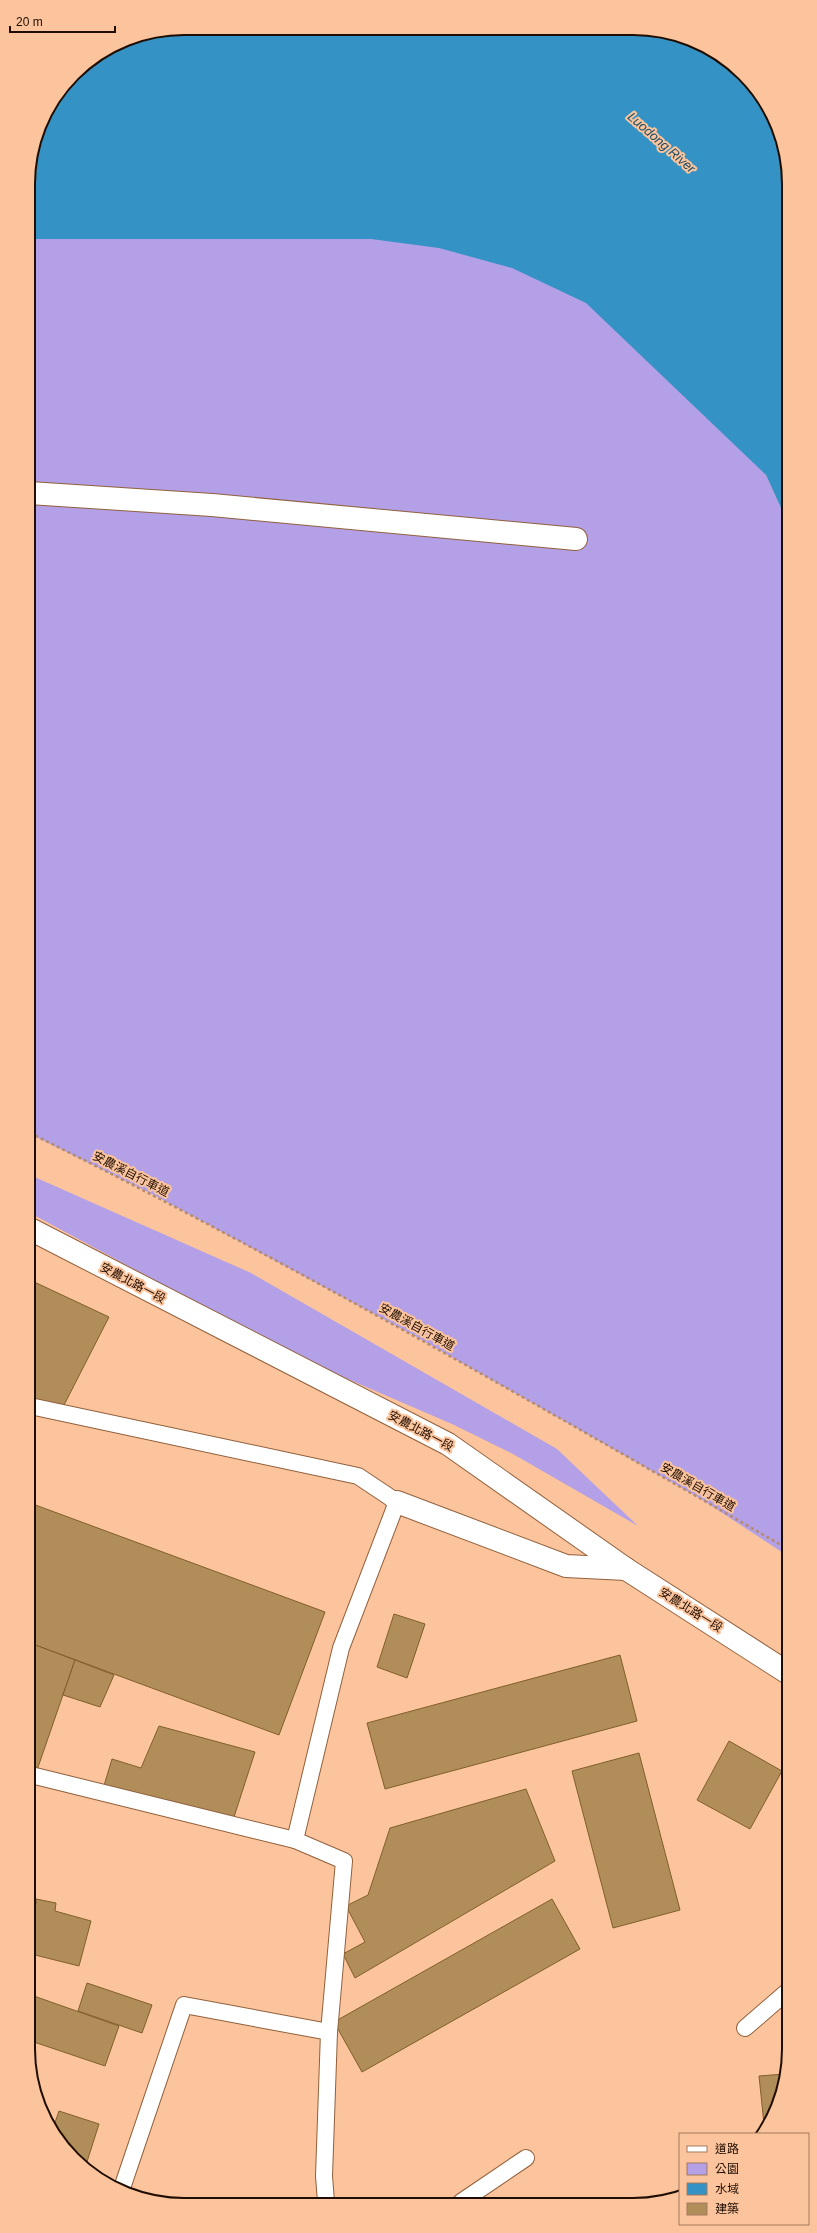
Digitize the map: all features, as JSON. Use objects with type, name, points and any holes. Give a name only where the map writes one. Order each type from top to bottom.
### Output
[{"type":"street","points":[[35,493],[212,505],[576,539]]},
{"type":"street","name":"安農北路一段","points":[[35,1232],[448,1444],[626,1569],[782,1669]]},
{"type":"street","points":[[398,1502],[566,1566],[626,1569]]},
{"type":"lane","points":[[35,1407],[358,1476],[398,1502],[341,1648],[295,1840]]},
{"type":"lane","points":[[35,1776],[295,1840],[344,1861],[329,2032],[324,2176],[326,2198]]},
{"type":"lane","points":[[745,2028],[782,1996]]},
{"type":"lane","points":[[123,2185],[184,2005],[329,2032]]},
{"type":"lane","points":[[467,2198],[526,2158]]},
{"type":"path","name":"安農溪自行車道","points":[[35,1136],[148,1192],[413,1335],[782,1546]]},
{"type":"green space","points":[[35,207],[380,207],[557,249],[766,475],[782,510],[782,1552],[701,1499],[413,1335],[148,1192],[35,1136]]},
{"type":"green space","points":[[35,1177],[251,1273],[557,1449],[638,1526],[513,1454],[452,1424],[299,1358],[35,1216]]},
{"type":"water","name":"Luodong River","points":[[642,35],[671,40],[699,50],[716,60],[731,72],[757,101],[771,127],[781,165],[782,510],[766,475],[586,303],[512,268],[439,248],[371,239],[35,239],[35,175],[40,146],[50,118],[60,101],[86,72],[101,60],[118,50],[146,40],[165,36]]},
{"type":"building","points":[[35,1282],[109,1317],[63,1407],[35,1401]]},
{"type":"building","points":[[35,1505],[325,1612],[279,1735],[35,1645]]},
{"type":"building","points":[[394,1614],[425,1624],[407,1678],[377,1667]]},
{"type":"building","points":[[35,1645],[75,1660],[35,1773]]},
{"type":"building","points":[[620,1655],[637,1721],[385,1789],[367,1723]]},
{"type":"building","points":[[75,1660],[114,1675],[100,1707],[63,1695]]},
{"type":"building","points":[[159,1726],[255,1752],[233,1820],[103,1789],[112,1759],[141,1768]]},
{"type":"building","points":[[729,1741],[782,1771],[750,1829],[697,1800]]},
{"type":"building","points":[[639,1753],[680,1910],[613,1928],[572,1771]]},
{"type":"building","points":[[526,1789],[555,1861],[355,1978],[343,1954],[365,1942],[346,1906],[368,1895],[390,1828]]},
{"type":"building","points":[[36,1899],[56,1903],[55,1911],[91,1921],[79,1966],[35,1955]]},
{"type":"building","points":[[552,1899],[580,1949],[362,2072],[334,2022]]},
{"type":"building","points":[[87,1983],[152,2005],[142,2033],[78,2011]]},
{"type":"building","points":[[35,1996],[119,2026],[105,2066],[35,2042]]},
{"type":"building","points":[[780,2074],[771,2106],[764,2120],[759,2076]]},
{"type":"building","points":[[59,2111],[99,2124],[87,2162],[66,2140],[55,2123]]}]
